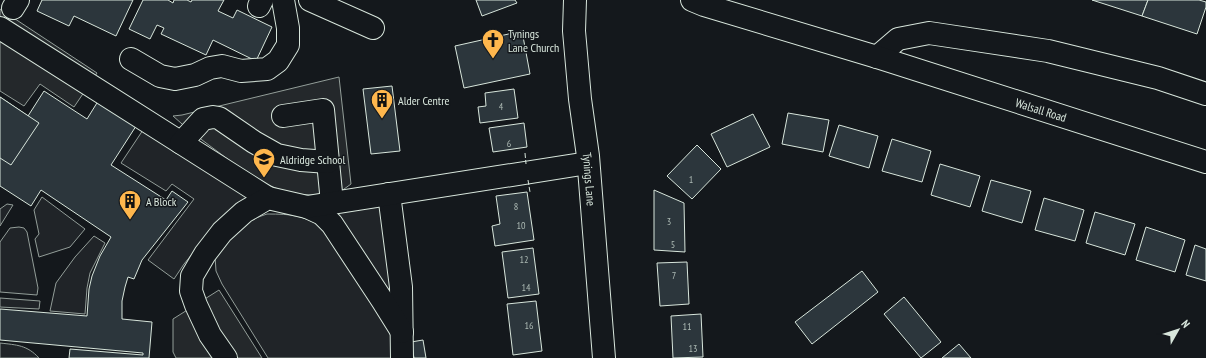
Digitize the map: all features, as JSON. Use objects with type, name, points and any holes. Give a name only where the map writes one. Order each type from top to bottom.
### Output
[{"type":"street","points":[[131,60],[160,76],[175,79],[195,75],[210,68],[222,66],[241,71],[268,68],[278,61],[288,45],[288,28],[283,0]]},
{"type":"street","points":[[310,0],[373,28]]},
{"type":"street","name":"Tynings Lane","points":[[575,0],[574,31],[580,99],[588,163],[604,358]]},
{"type":"street","name":"Walsall Road","points":[[692,0],[704,5],[877,57],[1206,162]]},
{"type":"street","points":[[0,28],[268,198],[307,207],[322,214],[332,224],[402,332]]},
{"type":"street","points":[[877,57],[898,39],[929,33],[1048,51],[1158,78],[1206,94]]},
{"type":"street","points":[[283,116],[323,110],[332,203]]},
{"type":"street","points":[[181,143],[203,119],[213,117],[219,118],[254,142],[278,155],[301,160],[328,162]]},
{"type":"street","points":[[307,207],[588,163]]},
{"type":"street","points":[[389,194],[401,287],[402,358]]},
{"type":"street","points":[[226,358],[210,335],[196,305],[191,290],[192,276],[205,254],[222,232],[244,212],[268,198]]},
{"type":"shaded area","points":[[0,9],[97,73],[74,107],[40,84],[24,106],[0,91]]},
{"type":"shaded area","points":[[339,77],[351,184],[340,192],[311,195],[295,194],[259,181],[190,131],[173,116],[182,115]]},
{"type":"shaded area","points":[[145,127],[247,194],[247,200],[219,221],[184,264],[174,279],[148,260],[194,199],[172,184],[166,191],[121,163]]},
{"type":"shaded area","points":[[42,197],[85,229],[70,247],[39,257],[35,239],[39,234],[34,210]]},
{"type":"shaded area","points":[[7,204],[13,205],[0,226],[0,209]]},
{"type":"shaded area","points":[[377,205],[381,208],[392,274],[390,291],[388,291],[336,213]]},
{"type":"shaded area","points":[[267,214],[296,216],[323,227],[392,333],[395,358],[268,358],[222,284],[216,271],[215,256],[217,249],[250,220]]},
{"type":"shaded area","points":[[10,228],[24,228],[27,232],[38,288],[37,295],[0,292],[0,242]]},
{"type":"shaded area","points":[[94,236],[105,243],[90,273],[85,314],[50,311],[56,283],[75,257]]},
{"type":"shaded area","points":[[219,290],[262,358],[176,358],[173,352],[173,319]]},
{"type":"shaded area","points":[[0,298],[40,301],[39,309],[0,307]]},
{"type":"shaded area","points":[[0,343],[17,345],[26,348],[39,358],[0,358]]},
{"type":"building","points":[[42,0],[133,0],[116,36],[74,16],[69,26],[37,11]]},
{"type":"building","points":[[143,0],[168,0],[173,3],[174,0],[187,0],[191,2],[192,0],[224,0],[218,11],[233,18],[237,10],[272,27],[256,61],[213,40],[206,55],[161,34],[164,28],[157,25],[150,39],[129,29]]},
{"type":"building","points":[[476,0],[515,0],[517,3],[482,16]]},
{"type":"building","points":[[1092,0],[1148,0],[1142,16]]},
{"type":"building","points":[[1148,0],[1199,0],[1206,2],[1206,7],[1197,34],[1142,16]]},
{"type":"building","name":"Tynings Lane Church","points":[[522,31],[530,74],[464,88],[455,46]]},
{"type":"building","name":"Alder Centre","points":[[392,86],[400,151],[371,154],[363,89]]},
{"type":"building","points":[[514,89],[518,118],[480,123],[478,107],[486,106],[485,93]]},
{"type":"building","name":"A Block","points":[[44,91],[87,119],[100,98],[138,123],[111,165],[166,200],[172,191],[188,202],[142,260],[134,279],[128,277],[125,287],[122,301],[122,319],[152,322],[149,358],[69,358],[70,349],[143,355],[143,353],[0,340],[0,309],[87,316],[89,289],[92,276],[100,256],[111,237],[41,190],[31,206],[0,186],[0,97],[28,116]]},
{"type":"building","points":[[0,97],[39,123],[11,165],[0,158]]},
{"type":"building","points":[[788,113],[829,120],[823,152],[782,144]]},
{"type":"building","points":[[753,114],[770,147],[727,167],[711,134]]},
{"type":"building","points":[[524,123],[527,147],[493,152],[489,128]]},
{"type":"building","points":[[839,125],[878,136],[869,168],[829,156]]},
{"type":"building","points":[[892,139],[931,151],[922,182],[882,171]]},
{"type":"building","points":[[697,145],[721,169],[692,199],[667,176]]},
{"type":"building","points":[[940,164],[980,176],[970,207],[931,195]]},
{"type":"building","points":[[991,180],[1031,191],[1022,223],[982,211]]},
{"type":"building","points":[[654,190],[684,203],[685,252],[654,250]]},
{"type":"building","points":[[527,192],[534,240],[495,246],[492,226],[500,224],[496,196]]},
{"type":"building","points":[[1044,198],[1084,210],[1075,241],[1035,230]]},
{"type":"building","points":[[1095,212],[1135,224],[1125,255],[1086,243]]},
{"type":"building","points":[[1146,227],[1185,240],[1175,272],[1136,260]]},
{"type":"building","points":[[1195,245],[1206,249],[1206,281],[1186,275]]},
{"type":"building","points":[[533,248],[539,294],[508,298],[502,252]]},
{"type":"building","points":[[687,262],[689,304],[660,306],[657,263]]},
{"type":"building","points":[[862,271],[878,292],[812,344],[795,322]]},
{"type":"building","points":[[904,297],[941,342],[921,358],[884,314]]},
{"type":"building","points":[[536,301],[542,351],[513,355],[507,304]]},
{"type":"building","points":[[701,314],[703,357],[673,358],[671,316]]},
{"type":"building","points":[[423,340],[426,358],[414,358],[411,342]]},
{"type":"building","points":[[959,344],[971,358],[942,358]]},
{"type":"fence","points":[[525,153],[526,164]]},
{"type":"fence","points":[[528,180],[530,192]]},
{"type":"place","name":"Tynings Lane Church","points":[[493,60]]},
{"type":"place","name":"Alder Centre","points":[[382,120]]},
{"type":"place","name":"Aldridge School","points":[[264,178]]},
{"type":"place","name":"A Block","points":[[130,220]]}]
